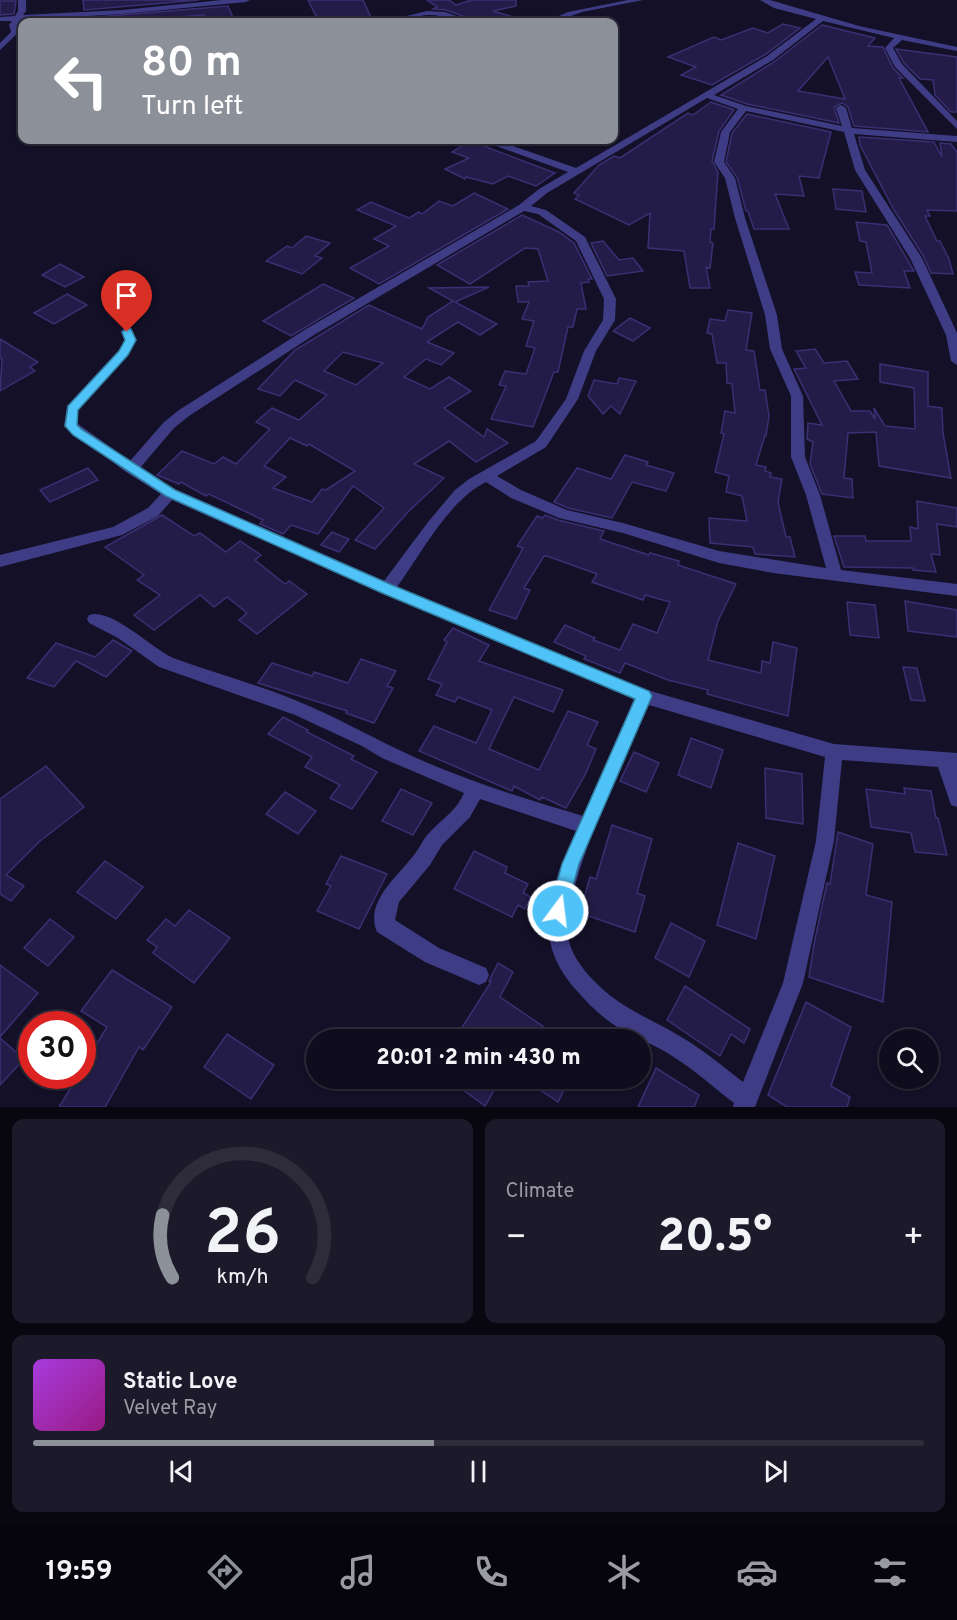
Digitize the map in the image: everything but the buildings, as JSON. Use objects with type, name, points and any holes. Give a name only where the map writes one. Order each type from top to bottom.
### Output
[{"type":"street","points":[[22,0],[20,18],[122,12],[246,0]]},
{"type":"street","points":[[121,0],[124,18]]},
{"type":"street","points":[[561,18],[591,8],[639,0]]},
{"type":"street","points":[[764,0],[899,38],[957,49]]},
{"type":"street","points":[[404,18],[431,12],[458,18]]},
{"type":"street","points":[[0,19],[18,18]]},
{"type":"street","points":[[131,469],[169,425],[184,413],[310,332],[530,205],[578,172],[770,58],[822,18]]},
{"type":"street","points":[[0,48],[13,36],[15,32],[13,25],[18,20]]},
{"type":"street","points":[[899,38],[889,48],[898,65],[956,125]]},
{"type":"street","points":[[706,95],[744,108],[861,134],[957,139]]},
{"type":"street","points":[[744,108],[732,119],[722,134],[719,162],[729,178],[760,277],[771,315],[776,349],[797,396],[798,457],[813,495],[836,574]]},
{"type":"street","points":[[841,108],[860,170],[916,258],[952,335],[957,361]]},
{"type":"street","points":[[499,144],[578,172]]},
{"type":"street","points":[[387,589],[446,508],[463,490],[479,478],[486,477],[541,444],[572,399],[590,351],[609,320],[610,299],[586,246],[572,231],[530,205]]},
{"type":"street","points":[[127,332],[131,340],[124,352],[72,409],[71,426],[131,469],[170,493],[387,589],[644,696],[834,752],[951,760],[957,799]]},
{"type":"street","points":[[486,477],[516,494],[564,514],[623,528],[719,557],[773,567],[957,590]]},
{"type":"street","points":[[0,561],[117,531],[153,513],[170,493]]},
{"type":"street","points":[[95,619],[124,633],[165,662],[301,710],[368,741],[388,753],[474,789],[587,826]]},
{"type":"street","points":[[644,696],[571,864],[558,911],[559,944],[571,970],[597,998],[625,1020],[680,1048],[746,1103],[792,983],[825,841],[834,752]]},
{"type":"street","points":[[474,789],[460,816],[432,842],[424,858],[396,888],[386,905],[384,925],[432,955],[479,975]]},
{"type":"route","points":[[127,332],[131,340],[124,352],[72,409],[71,426],[77,432],[170,493],[387,589],[644,696],[571,864],[558,911]]}]
